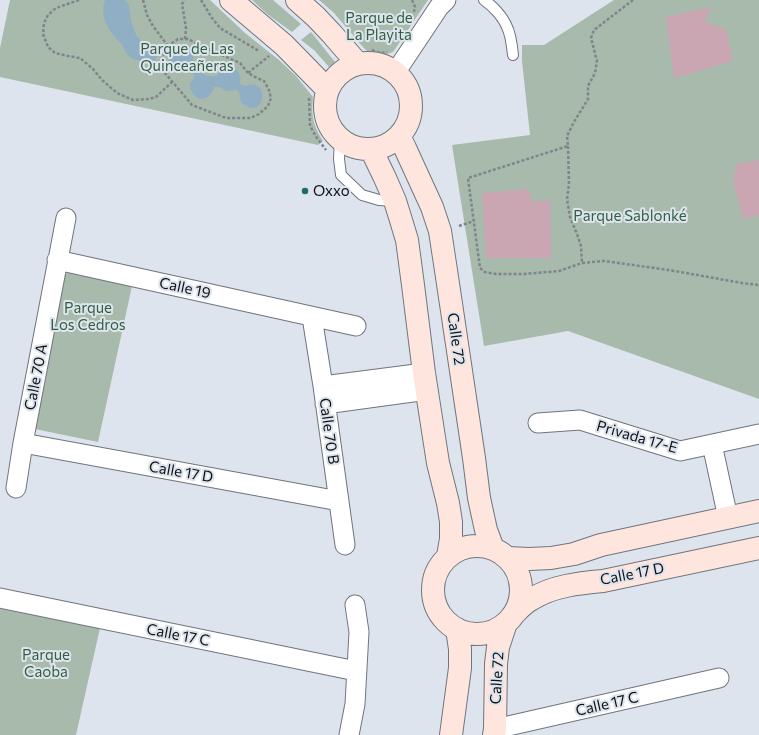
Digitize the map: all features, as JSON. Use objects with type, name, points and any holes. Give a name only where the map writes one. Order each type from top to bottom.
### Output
[{"type":"main road","points":[[231,0],[276,51],[325,99],[326,119],[336,135],[339,149]]},
{"type":"main road","points":[[297,0],[332,34],[362,56],[368,63],[378,64],[395,73],[401,79],[409,95],[411,104],[408,121],[399,136],[379,148],[361,148],[343,142],[339,149]]},
{"type":"main road","points":[[318,93],[362,56]]},
{"type":"main road","name":"Calle 72","points":[[399,136],[432,207],[440,231],[479,498],[486,530],[500,554]]},
{"type":"main road","points":[[371,149],[395,202],[407,240],[438,463],[451,522],[451,539],[448,556]]},
{"type":"main road","points":[[500,554],[514,566],[519,576],[521,586],[518,606],[509,619],[497,629],[477,634],[467,633],[457,629],[448,623],[441,615],[435,606],[433,595],[435,574],[440,565],[448,556],[457,550],[468,546],[481,546],[500,554],[529,559],[551,558],[574,554],[601,545],[759,511]]},
{"type":"main road","name":"Calle 17 D","points":[[509,619],[523,605],[545,592],[759,548]]},
{"type":"main road","name":"Calle 72","points":[[495,732],[496,664],[498,646],[509,619]]},
{"type":"main road","points":[[451,735],[460,668],[460,649],[457,629]]},
{"type":"street","points":[[395,73],[439,7],[446,0]]},
{"type":"street","name":"Calle 70 A","points":[[16,488],[23,443],[66,218]]},
{"type":"street","name":"Calle 19","points":[[57,260],[356,326]]},
{"type":"street","name":"Calle 70 B","points":[[312,316],[345,545]]},
{"type":"street","points":[[324,395],[426,381]]},
{"type":"street","name":"Privada 17-E","points":[[538,423],[580,420],[680,451],[759,434]]},
{"type":"street","name":"Calle 17 D","points":[[23,443],[339,501]]},
{"type":"street","points":[[712,444],[728,518]]},
{"type":"street","name":"Calle 17 C","points":[[0,598],[356,671]]},
{"type":"street","points":[[349,735],[354,704],[359,632],[355,605]]},
{"type":"street","name":"Calle 17 C","points":[[495,732],[720,678]]},
{"type":"lane","points":[[484,0],[498,14],[507,26],[513,55]]},
{"type":"lane","points":[[339,149],[341,174],[362,195],[379,200],[395,202]]},
{"type":"path","points":[[79,0],[56,8],[48,15],[44,23],[43,34],[48,47],[55,53],[80,58],[93,68],[102,80],[117,93],[133,100],[156,97],[172,82]]},
{"type":"path","points":[[143,0],[147,15],[153,26],[168,46]]},
{"type":"path","points":[[185,39],[185,20],[182,4],[186,0]]},
{"type":"path","points":[[201,0],[220,28],[276,51],[248,73]]},
{"type":"path","points":[[412,0],[415,7],[413,13]]},
{"type":"path","points":[[582,263],[581,246],[570,216],[567,198],[569,184],[567,136],[588,99],[588,86],[595,73],[597,61],[591,38],[594,30],[633,0]]},
{"type":"path","points":[[178,39],[188,39],[240,63],[248,73],[264,80],[271,98],[268,106],[260,114],[251,118],[226,118],[192,105],[172,82],[165,73],[163,56],[168,46],[178,39]]},
{"type":"path","points":[[362,56],[377,52],[385,53],[390,50]]},
{"type":"path","points":[[318,93],[310,126],[326,150],[334,157],[339,149]]},
{"type":"path","points":[[568,146],[468,178],[480,268],[485,272],[496,274],[524,274],[559,271],[582,263],[604,261],[669,270],[742,283],[759,284]]},
{"type":"path","points":[[452,227],[474,221]]},
{"type":"green space","name":"Parque de Las Quinceañeras","points":[[10,0],[210,0],[245,33],[279,60],[296,76],[313,97],[312,110],[314,120],[323,141],[318,145],[0,77],[0,48]]},
{"type":"green space","points":[[252,0],[273,0],[301,24],[292,32],[267,14]]},
{"type":"green space","name":"Parque de La Playita","points":[[319,0],[428,0],[393,52],[384,55],[369,53],[334,13]]},
{"type":"green space","name":"Parque Sablonké","points":[[614,0],[759,0],[759,399],[568,331],[484,346],[452,145],[530,135],[522,61],[522,45],[544,45]]},
{"type":"green space","points":[[311,32],[335,62],[329,67],[314,50],[301,40]]},
{"type":"green space","name":"Parque Los Cedros","points":[[70,272],[132,286],[98,442],[35,429],[29,420],[58,278]]},
{"type":"green space","name":"Parque Caoba","points":[[0,608],[100,628],[76,735],[0,735]]},
{"type":"water","points":[[105,0],[125,0],[129,5],[131,21],[136,35],[145,46],[156,54],[157,56],[155,60],[139,61],[133,59],[127,54],[122,44],[107,25],[103,10]]},
{"type":"water","points":[[181,46],[188,48],[191,51],[194,64],[200,72],[206,75],[218,75],[221,70],[230,67],[237,70],[241,78],[240,84],[245,86],[253,84],[259,86],[262,91],[261,102],[258,106],[253,108],[246,106],[243,104],[238,91],[226,91],[220,87],[214,87],[212,92],[204,98],[200,99],[197,97],[191,90],[190,84],[195,77],[193,74],[188,69],[177,69],[170,63],[169,60],[173,50]]},
{"type":"building","points":[[711,7],[705,22],[726,29],[733,61],[674,78],[666,17]]},
{"type":"building","points":[[759,160],[759,215],[743,219],[733,180],[737,164]]},
{"type":"building","points":[[528,189],[533,202],[550,200],[551,258],[486,258],[482,193]]},
{"type":"place","name":"Oxxo","points":[[305,191]]}]
